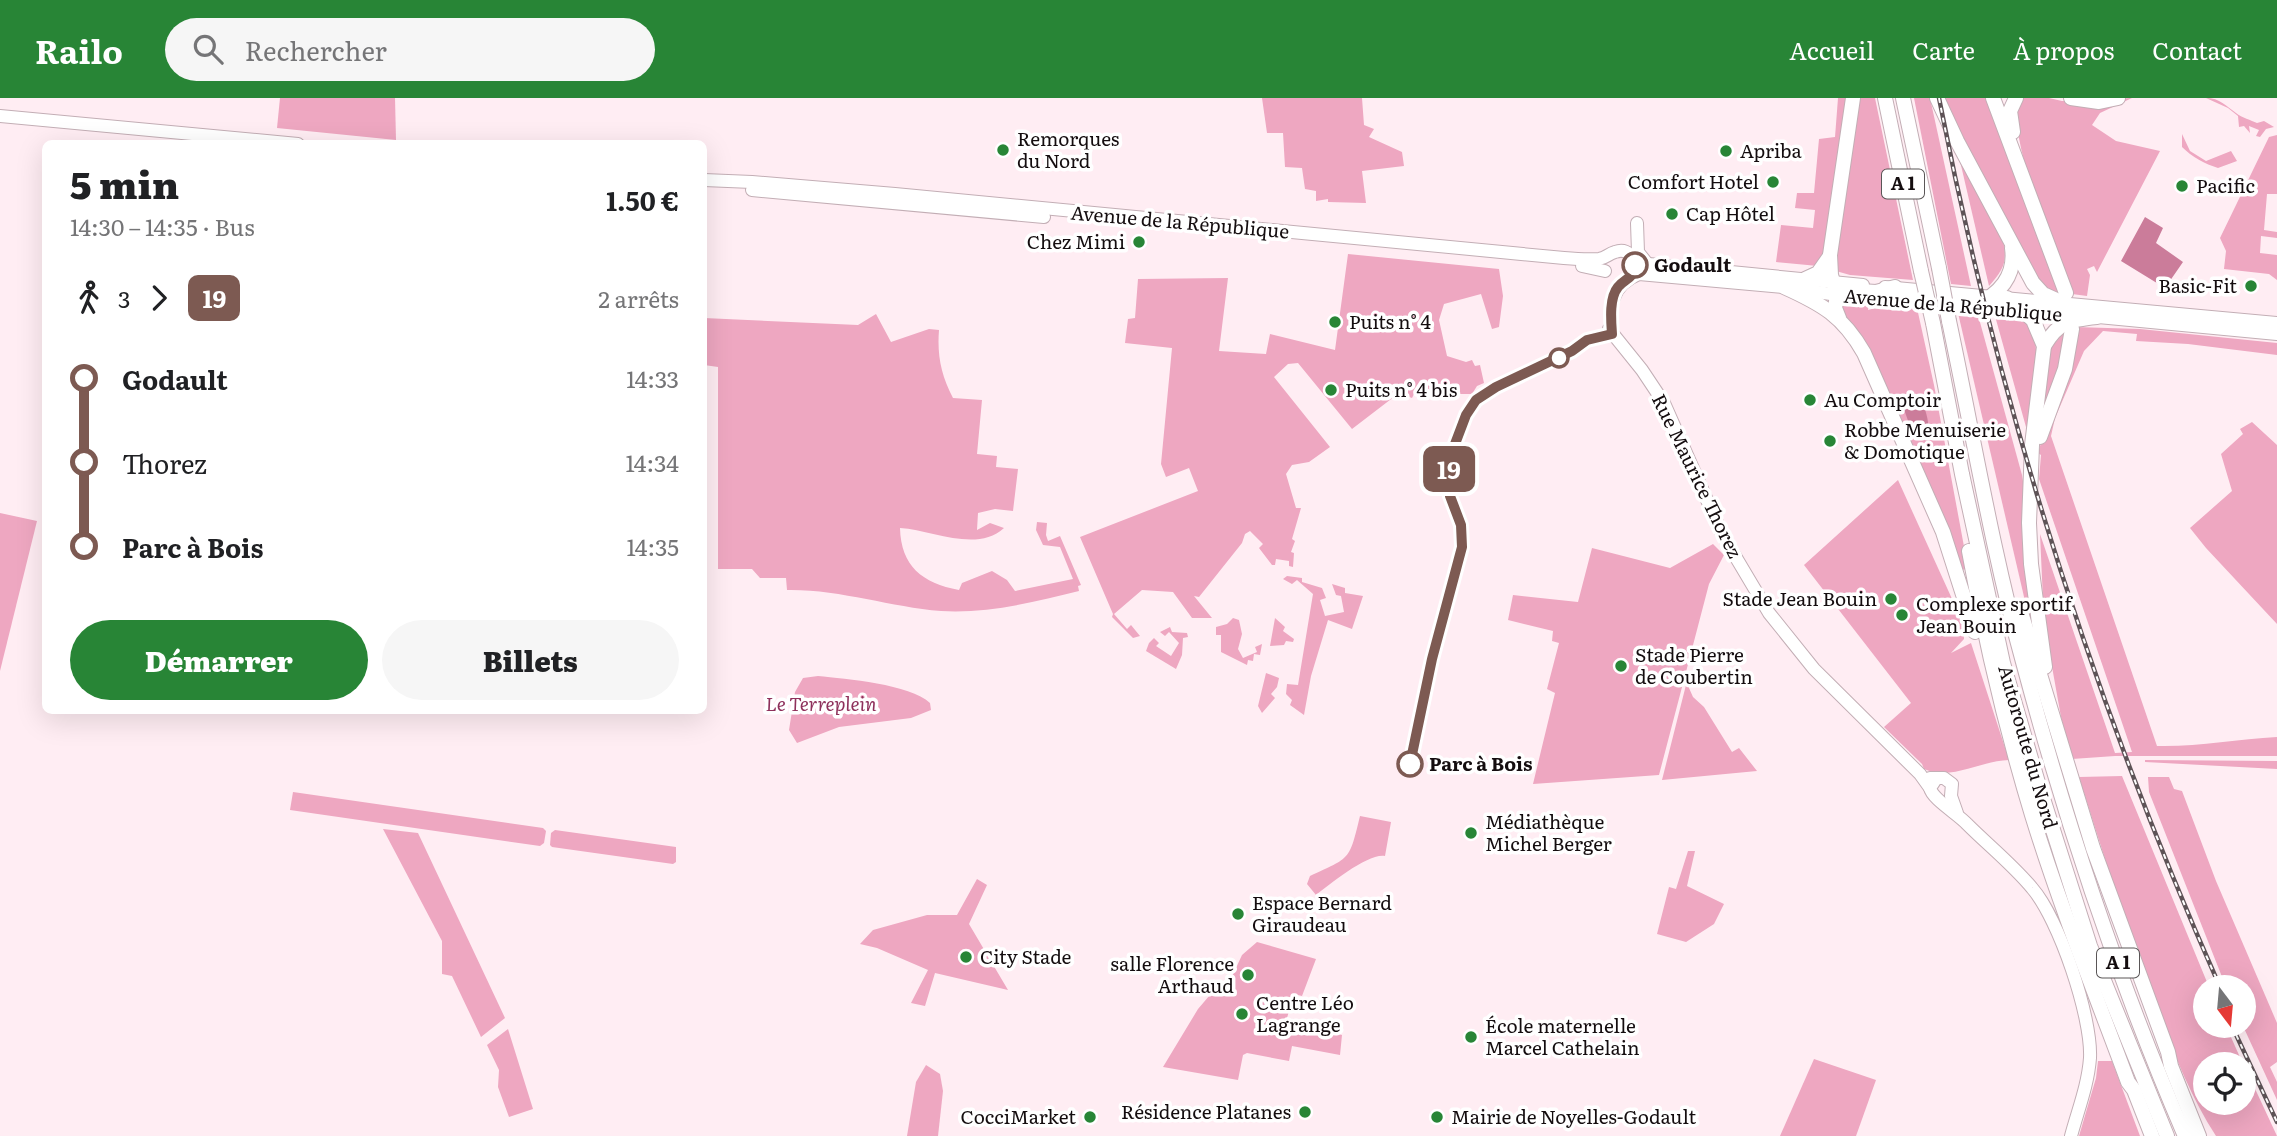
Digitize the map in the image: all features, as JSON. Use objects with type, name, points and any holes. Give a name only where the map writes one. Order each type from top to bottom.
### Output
[{"type":"highway","points":[[1839,318],[1835,308],[1830,255],[1853,98]]},
{"type":"highway","name":"A 1","points":[[1885,98],[1962,474],[1958,486],[1981,618],[2020,749]]},
{"type":"highway","name":"Autoroute du Nord","points":[[1903,98],[1996,550],[2022,660],[2055,747],[2059,787],[2109,939],[2151,1054],[2185,1136]]},
{"type":"highway","points":[[1937,98],[2036,287],[2043,294],[2064,298],[2018,161],[1993,98]]},
{"type":"highway","points":[[2015,98],[2010,111],[2018,161]]},
{"type":"highway","points":[[2071,98],[2099,102],[2118,98]]},
{"type":"highway","points":[[1999,297],[2011,272],[2011,243]]},
{"type":"highway","points":[[1805,279],[1818,273],[1830,255]]},
{"type":"highway","points":[[1784,287],[1813,300],[1839,318],[1853,333],[1943,533],[1965,593],[1990,686],[2020,749],[2064,912],[2128,1082],[2152,1136]]},
{"type":"highway","points":[[1835,289],[1876,292],[1895,288]]},
{"type":"highway","points":[[1975,306],[1999,297],[2023,310],[2037,325],[2044,346],[2032,445],[2031,564],[2039,633],[2054,720],[2055,747],[2074,787],[2114,910],[2168,1052],[2210,1136]]},
{"type":"highway","points":[[2044,346],[2061,324],[2097,317]]},
{"type":"highway","points":[[2031,475],[2046,415],[2065,369],[2072,329]]},
{"type":"highway","points":[[1996,550],[2011,577],[2054,720]]},
{"type":"highway","name":"Autoroute du Nord","points":[[2031,787],[2090,946],[2167,1136]]},
{"type":"highway","points":[[2168,1052],[2199,1136]]},
{"type":"highway","points":[[2128,1082],[2146,1136]]},
{"type":"main road","points":[[0,116],[255,140]]},
{"type":"main road","points":[[708,181],[751,186]]},
{"type":"main road","name":"Avenue de la République","points":[[751,186],[1588,260],[1608,257]]},
{"type":"main road","name":"Avenue de la République","points":[[751,186],[1573,265],[1601,268],[1606,273]]},
{"type":"main road","points":[[1637,223],[1638,252],[1649,264]]},
{"type":"main road","points":[[1623,251],[1634,261],[1635,270],[1615,293],[1611,318],[1612,334],[1606,326],[1604,313],[1608,288],[1608,257],[1614,252],[1623,251]]},
{"type":"main road","name":"Avenue de la République","points":[[1634,261],[1805,279],[1835,289]]},
{"type":"main road","points":[[1606,273],[1615,281],[1628,279]]},
{"type":"main road","name":"Avenue de la République","points":[[1628,279],[1650,274],[1784,287],[1835,289],[1975,306],[2277,334]]},
{"type":"main road","name":"Avenue de la République","points":[[1895,288],[1999,297],[2064,298],[2277,323]]},
{"type":"main road","name":"Rue Maurice Thorez","points":[[1612,334],[1642,370],[1664,403],[1722,534],[1769,613],[1823,678],[1933,784]]},
{"type":"main road","points":[[1946,798],[1953,787],[1950,781],[1944,778],[1933,784],[1933,797],[1946,798],[1957,813],[2033,888],[2045,906],[2069,961],[2087,1024],[2090,1056],[2088,1078],[2071,1136]]},
{"type":"green space","points":[[280,98],[395,98],[396,140],[277,128]]},
{"type":"green space","points":[[1262,98],[1362,98],[1364,125],[1374,129],[1369,137],[1402,152],[1404,166],[1362,171],[1366,203],[1328,202],[1328,199],[1316,201],[1316,191],[1305,189],[1302,168],[1285,167],[1283,133],[1267,133]]},
{"type":"green space","points":[[1838,98],[1847,98],[1826,251],[1818,266],[1776,262],[1781,225],[1813,228],[1815,210],[1795,208],[1797,193],[1814,193],[1819,139],[1835,137]]},
{"type":"green space","points":[[1857,98],[1875,98],[1913,280],[1850,275],[1836,271],[1838,236]]},
{"type":"green space","points":[[1914,98],[1930,98],[1971,286],[1951,284]]},
{"type":"green space","points":[[1945,98],[1988,98],[2059,293],[2039,285],[1950,114]]},
{"type":"green space","points":[[2023,98],[2062,101],[2132,98],[2100,113],[2092,125],[2116,141],[2160,151],[2097,272],[2094,266],[2087,269],[2090,275],[2087,296],[2072,294],[2029,178],[2022,154],[2016,106]]},
{"type":"green space","points":[[2206,98],[2219,101],[2244,118],[2257,123],[2264,121],[2274,127],[2266,129],[2260,137],[2256,136],[2259,130],[2249,126],[2250,133],[2244,126],[2239,127],[2238,116]]},
{"type":"green space","points":[[2182,134],[2190,151],[2206,161],[2231,151],[2237,161],[2218,168],[2204,162],[2182,147]]},
{"type":"green space","points":[[2277,135],[2277,194],[2267,194],[2264,230],[2277,232],[2277,238],[2261,236],[2260,253],[2277,255],[2277,280],[2269,274],[2224,269],[2226,251],[2220,238],[2269,137]]},
{"type":"green space","points":[[1957,148],[2003,241],[2003,265],[1989,286]]},
{"type":"green space","points":[[1348,254],[1499,269],[1503,296],[1499,327],[1492,329],[1481,294],[1444,304],[1439,320],[1447,356],[1466,362],[1472,360],[1475,366],[1480,365],[1484,383],[1477,386],[1472,394],[1414,394],[1412,398],[1399,393],[1352,429],[1298,363],[1288,364],[1274,377],[1330,447],[1309,462],[1292,465],[1286,474],[1296,508],[1301,508],[1292,539],[1295,541],[1291,552],[1294,553],[1293,567],[1289,566],[1289,561],[1276,559],[1275,565],[1272,565],[1259,548],[1263,544],[1250,531],[1245,534],[1242,543],[1199,597],[1194,596],[1212,618],[1192,618],[1173,592],[1142,590],[1114,614],[1127,629],[1131,625],[1140,636],[1133,638],[1112,617],[1080,537],[1198,491],[1189,468],[1166,477],[1161,464],[1172,348],[1125,343],[1128,319],[1135,318],[1138,279],[1228,278],[1219,351],[1266,354],[1270,334],[1335,350]]},
{"type":"green space","points":[[1840,298],[1869,301],[1868,310],[1883,306],[1917,308],[1968,568],[1960,571],[1928,480],[1869,352],[1841,314]]},
{"type":"green space","points":[[1958,313],[1978,315],[2022,475],[2030,600],[2025,601]]},
{"type":"green space","points":[[876,314],[891,342],[929,329],[939,330],[941,365],[953,398],[982,400],[977,454],[997,456],[996,467],[1018,469],[1013,511],[995,509],[978,513],[977,530],[990,523],[1004,528],[993,535],[968,540],[900,528],[904,553],[916,571],[934,583],[959,590],[962,583],[992,571],[1007,580],[1015,591],[1073,579],[1060,547],[1043,545],[1036,530],[1037,522],[1047,523],[1048,541],[1060,536],[1081,585],[1078,586],[1079,591],[993,609],[941,611],[826,592],[787,590],[786,578],[760,578],[752,569],[718,569],[718,367],[707,365],[707,318],[858,325]]},
{"type":"green space","points":[[1995,316],[2021,318],[2028,322],[2033,330],[2036,371],[2031,425],[2026,427]]},
{"type":"green space","points":[[2075,327],[2140,329],[2277,343],[2277,355],[2188,344],[2136,341],[2137,334],[2103,331],[2084,351],[2055,418],[2051,436],[2157,746],[2277,737],[2277,756],[2115,756],[2072,759],[2061,717],[2044,622],[2040,534],[2115,753],[2132,752],[2039,479],[2041,455],[2038,453]]},
{"type":"green space","points":[[2066,330],[2062,357],[2042,413],[2049,350]]},
{"type":"green space","points":[[2252,422],[2277,445],[2277,624],[2190,528],[2232,491],[2221,454],[2243,434],[2240,429]]},
{"type":"green space","name":"Complexe sportif Jean Bouin","points":[[1898,480],[1963,623],[1964,639],[1951,653],[1971,643],[2009,760],[1955,772],[1924,769],[1884,727],[1911,703],[1804,565]]},
{"type":"green space","points":[[0,513],[37,521],[0,671]]},
{"type":"green space","name":"Stade Pierre de Coubertin","points":[[1713,544],[1724,555],[1709,584],[1659,775],[1533,784],[1555,693],[1547,689],[1559,643],[1552,641],[1553,631],[1508,620],[1513,595],[1578,602],[1592,548],[1670,568]]},
{"type":"green space","points":[[1287,576],[1302,578],[1302,582],[1322,588],[1326,598],[1320,600],[1325,616],[1344,612],[1341,596],[1336,595],[1332,584],[1345,588],[1345,593],[1363,596],[1352,629],[1328,620],[1311,676],[1304,715],[1290,705],[1292,700],[1286,694],[1287,684],[1298,685],[1313,594],[1297,580],[1292,584],[1283,579]]},
{"type":"green space","points":[[1233,618],[1239,620],[1242,634],[1238,649],[1243,658],[1257,652],[1255,647],[1262,644],[1260,655],[1254,654],[1253,661],[1248,660],[1247,665],[1221,652],[1221,635],[1216,635],[1216,627],[1227,624]]},
{"type":"green space","points":[[1275,618],[1285,627],[1283,631],[1294,639],[1293,642],[1286,641],[1284,645],[1270,646]]},
{"type":"green space","points":[[1170,627],[1172,632],[1187,633],[1188,637],[1183,638],[1182,655],[1176,669],[1146,651],[1154,638],[1159,643],[1156,646],[1171,656],[1179,643],[1169,632],[1165,636],[1160,632]]},
{"type":"green space","points":[[1266,673],[1279,678],[1277,687],[1271,694],[1275,698],[1262,713],[1258,706]]},
{"type":"green space","name":"Le Terreplein","points":[[818,676],[908,691],[930,703],[931,710],[911,718],[839,727],[797,743],[789,730],[795,692],[803,678]]},
{"type":"green space","points":[[1687,681],[1690,681],[1689,688],[1693,697],[1704,707],[1732,752],[1739,748],[1757,771],[1662,780]]},
{"type":"green space","points":[[2277,761],[2277,769],[2145,762]]},
{"type":"green space","points":[[2122,776],[2204,975],[2193,975],[2193,1038],[2231,1038],[2238,1052],[2193,1052],[2193,1095],[2132,941],[2079,777]]},
{"type":"green space","points":[[2148,777],[2169,777],[2174,789],[2182,791],[2216,881],[2277,1023],[2277,1062],[2270,1067],[2277,1082],[2277,1100],[2249,1038],[2256,1038],[2256,975],[2221,975],[2149,792]]},
{"type":"green space","points":[[293,792],[543,828],[546,831],[544,843],[540,846],[290,810]]},
{"type":"green space","points":[[1360,816],[1391,822],[1385,856],[1359,864],[1316,895],[1307,884],[1310,876],[1346,856]]},
{"type":"green space","points":[[383,829],[418,833],[505,1018],[481,1037],[452,976],[442,974],[442,941]]},
{"type":"green space","points":[[555,830],[676,847],[676,862],[673,864],[552,847],[551,833]]},
{"type":"green space","points":[[1688,851],[1695,851],[1687,886],[1724,904],[1714,924],[1686,942],[1657,934],[1669,887],[1676,889]]},
{"type":"green space","points":[[977,879],[987,885],[969,924],[1008,990],[935,973],[925,1006],[911,1003],[928,970],[877,948],[860,944],[873,930],[927,915],[957,915]]},
{"type":"green space","name":"Centre Léo Lagrange","points":[[1257,942],[1316,959],[1302,996],[1294,994],[1287,1018],[1342,1035],[1340,1055],[1292,1046],[1289,1061],[1247,1053],[1243,1055],[1238,1080],[1163,1067],[1198,1009],[1221,982],[1230,981],[1242,955]]},
{"type":"green space","points":[[508,1029],[533,1109],[509,1117],[498,1087],[499,1070],[487,1045]]},
{"type":"green space","points":[[1814,1059],[1876,1080],[1856,1136],[1780,1136]]},
{"type":"green space","points":[[2098,1061],[2112,1061],[2140,1136],[2079,1136],[2096,1078]]},
{"type":"green space","points":[[926,1065],[940,1074],[943,1091],[938,1136],[907,1136],[916,1082]]},
{"type":"green space","points":[[2256,1091],[2277,1136],[2216,1136],[2204,1115],[2256,1115]]},
{"type":"shaded area","points":[[2145,217],[2163,228],[2156,243],[2183,262],[2165,288],[2121,261]]},
{"type":"shaded area","points":[[1919,394],[1928,423],[1926,440],[1915,440],[1901,401]]},
{"type":"railway","points":[[1939,98],[1990,326],[2054,550],[2131,771],[2215,975]]},
{"type":"railway","points":[[2238,1038],[2277,1122]]},
{"type":"bus line","name":"19","points":[[1410,764],[1432,659],[1462,547],[1461,525],[1450,496],[1447,478],[1451,457],[1466,415],[1476,400],[1485,393],[1572,351],[1587,340],[1612,334],[1611,318],[1615,293],[1619,285],[1631,277],[1635,265]]},
{"type":"place","name":"Remorques du Nord","points":[[1003,150]]},
{"type":"place","name":"Apriba","points":[[1726,151]]},
{"type":"place","name":"Comfort Hotel","points":[[1773,182]]},
{"type":"place","name":"Pacific","points":[[2182,186]]},
{"type":"place","name":"Cap Hôtel","points":[[1672,214]]},
{"type":"place","name":"Chez Mimi","points":[[1139,242]]},
{"type":"place","name":"Godault","points":[[1635,265]]},
{"type":"place","name":"Basic-Fit","points":[[2251,286]]},
{"type":"place","name":"Puits n° 4","points":[[1335,322]]},
{"type":"place","name":"Puits n° 4 bis","points":[[1331,390]]},
{"type":"place","name":"Au Comptoir","points":[[1810,400]]},
{"type":"place","name":"Robbe Menuiserie & Domotique","points":[[1830,441]]},
{"type":"place","name":"Stade Jean Bouin","points":[[1891,599]]},
{"type":"place","name":"Complexe sportif Jean Bouin","points":[[1902,615]]},
{"type":"place","name":"Stade Pierre de Coubertin","points":[[1621,666]]},
{"type":"place","name":"Parc à Bois","points":[[1410,764]]},
{"type":"place","name":"Médiathèque Michel Berger","points":[[1471,833]]},
{"type":"place","name":"Espace Bernard Giraudeau","points":[[1238,914]]},
{"type":"place","name":"City Stade","points":[[966,957]]},
{"type":"place","name":"salle Florence Arthaud","points":[[1248,975]]},
{"type":"place","name":"Centre Léo Lagrange","points":[[1242,1014]]},
{"type":"place","name":"École maternelle Marcel Cathelain","points":[[1471,1037]]},
{"type":"place","name":"Résidence Platanes","points":[[1305,1112]]},
{"type":"place","name":"CocciMarket","points":[[1090,1117]]},
{"type":"place","name":"Mairie de Noyelles-Godault","points":[[1437,1117]]}]
